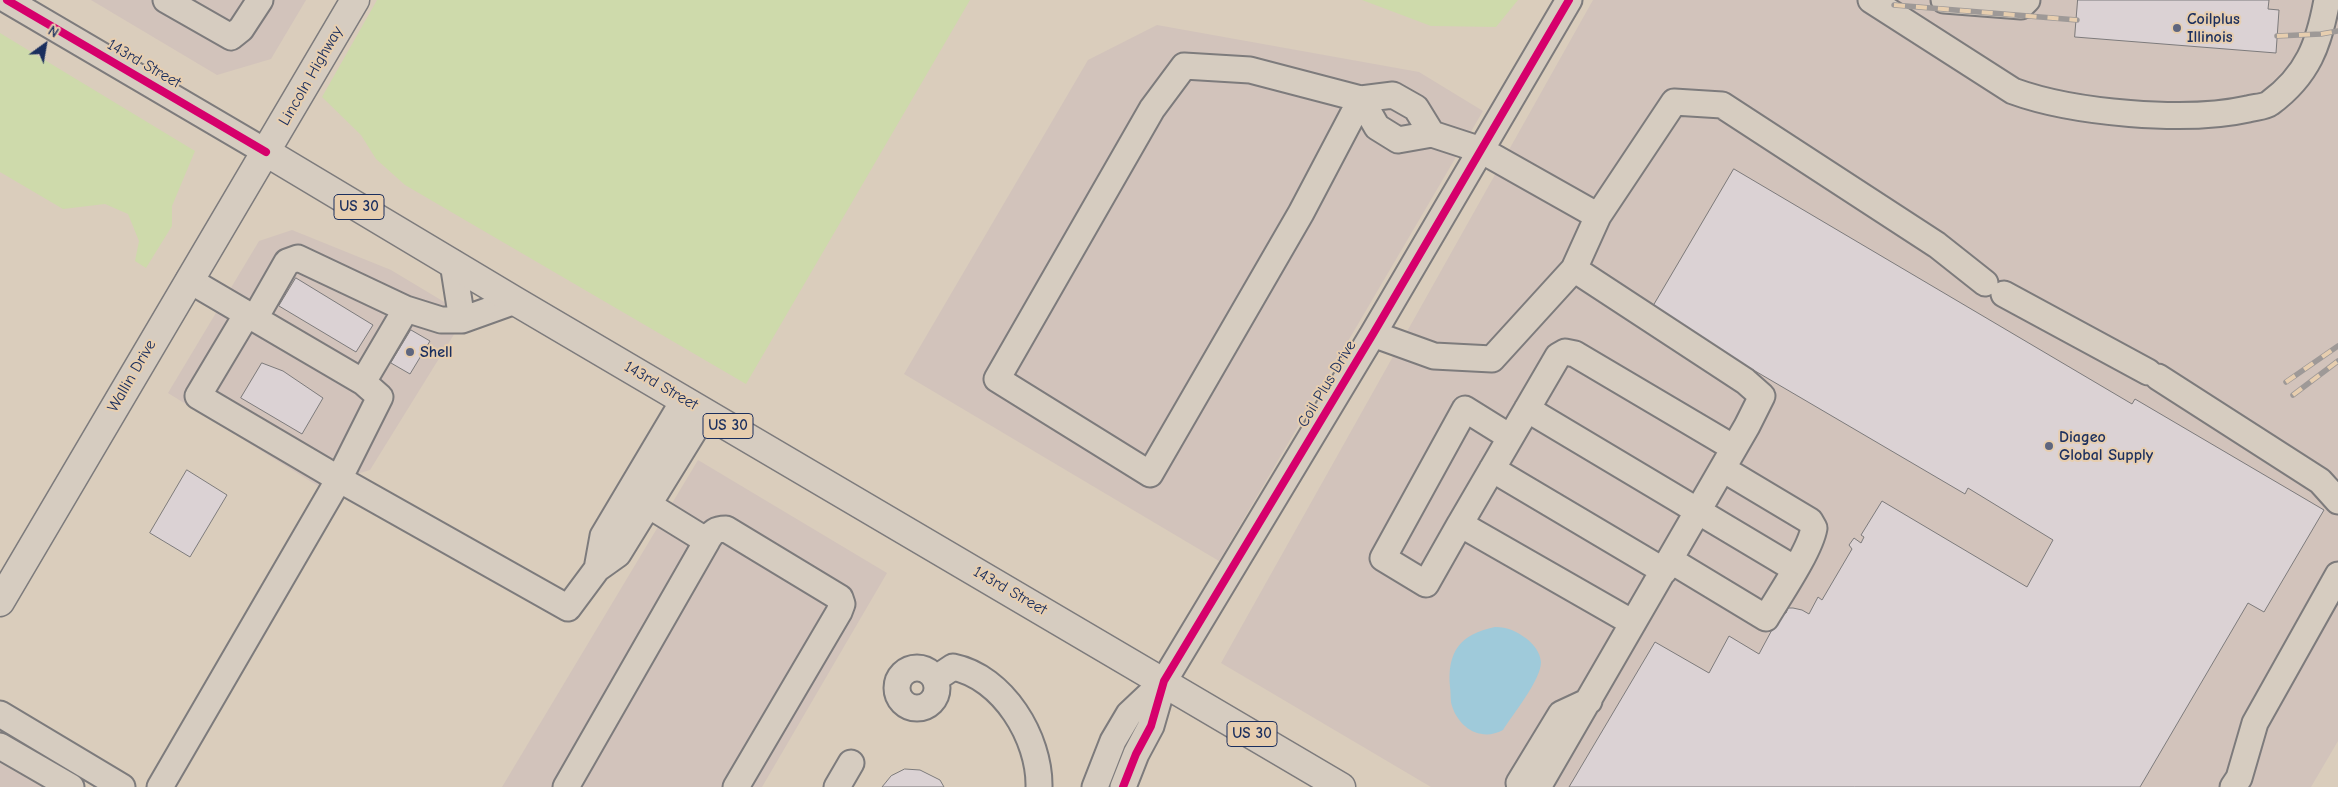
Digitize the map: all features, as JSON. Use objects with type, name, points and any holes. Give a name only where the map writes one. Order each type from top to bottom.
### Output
[{"type":"main road","name":"Lincoln Highway","points":[[266,152],[355,0]]},
{"type":"main road","name":"143rd Street","points":[[266,152],[515,301],[1164,681],[1340,787]]},
{"type":"main road","name":"Wallin Drive","points":[[0,602],[266,152]]},
{"type":"street","name":"143rd Street","points":[[8,0],[266,152]]},
{"type":"street","points":[[166,0],[231,37],[241,29],[260,0]]},
{"type":"street","name":"Coil Plus Drive","points":[[1123,787],[1136,754],[1151,726],[1164,681],[1373,334],[1569,0]]},
{"type":"street","points":[[1871,0],[2013,91],[2036,100],[2140,115],[2228,114],[2268,104],[2291,84],[2313,54],[2321,34],[2327,0]]},
{"type":"street","points":[[1944,0],[2021,6],[2027,0]]},
{"type":"street","points":[[1361,99],[1301,213],[1150,474],[997,379],[1152,109],[1184,66],[1250,70],[1361,99],[1393,95],[1416,108],[1432,134]]},
{"type":"street","points":[[1361,99],[1377,127],[1398,140],[1432,134],[1481,150],[1598,216]]},
{"type":"street","points":[[1373,334],[1434,356],[1492,359],[1574,269],[1598,216],[1674,102],[1722,105],[1937,245],[1994,289],[2153,375],[2320,481],[2338,501]]},
{"type":"street","points":[[515,301],[462,320],[441,320],[406,309],[298,258],[287,262],[198,396],[568,608],[597,569],[618,554],[638,499],[695,407]]},
{"type":"street","points":[[453,263],[462,320]]},
{"type":"street","points":[[1538,787],[1729,459],[1762,396],[1745,381],[1574,269]]},
{"type":"street","points":[[160,787],[332,474],[380,397],[363,382],[189,280]]},
{"type":"street","points":[[363,382],[406,309]]},
{"type":"street","points":[[1492,469],[1766,618],[1812,538],[1814,528],[1810,521],[1729,459],[1571,353],[1558,356],[1510,437],[1426,584],[1383,558],[1465,409],[1510,437]]},
{"type":"street","points":[[1527,409],[1795,569]]},
{"type":"street","points":[[638,499],[707,540]]},
{"type":"street","points":[[1460,524],[1634,623]]},
{"type":"street","points":[[566,787],[707,540],[712,532],[718,529],[726,529],[833,592],[840,598],[842,604],[736,787]]},
{"type":"street","points":[[2242,784],[2255,723],[2338,575]]},
{"type":"street","points":[[935,679],[953,667],[964,669],[988,682],[1006,700],[1019,718],[1032,747],[1039,774],[1039,787]]},
{"type":"street","name":"Coil Plus Drive","points":[[1095,787],[1113,741],[1129,714],[1164,681]]},
{"type":"street","points":[[1520,787],[1520,782],[1561,714],[1589,701]]},
{"type":"street","points":[[1556,787],[1590,728],[1589,701]]},
{"type":"street","points":[[0,714],[122,787]]},
{"type":"street","points":[[0,746],[71,787]]},
{"type":"street","points":[[837,787],[851,763]]},
{"type":"shaded area","points":[[91,0],[306,0],[271,59],[217,75]]},
{"type":"shaded area","points":[[1593,0],[2338,0],[2338,741],[2311,787],[1431,787],[1221,663]]},
{"type":"shaded area","points":[[1157,25],[1419,72],[1483,111],[1219,561],[904,374],[1088,60]]},
{"type":"shaded area","points":[[292,230],[391,270],[466,315],[370,470],[318,486],[168,393],[259,241]]},
{"type":"shaded area","points":[[698,460],[887,573],[762,787],[502,787]]},
{"type":"shaded area","points":[[0,763],[42,787],[0,787]]},
{"type":"green space","points":[[377,0],[970,0],[746,384],[405,185],[376,159],[361,135],[322,97]]},
{"type":"green space","points":[[1362,0],[1518,0],[1496,27],[1431,26]]},
{"type":"green space","points":[[0,33],[195,151],[172,206],[172,226],[146,268],[135,261],[139,241],[128,214],[105,204],[63,209],[0,172]]},
{"type":"water","points":[[1495,627],[1512,630],[1527,639],[1536,649],[1541,662],[1532,687],[1503,730],[1487,734],[1472,731],[1455,714],[1451,701],[1450,675],[1451,664],[1458,646],[1473,634]]},
{"type":"building","name":"Coilplus Illinois","points":[[2078,0],[2269,0],[2268,9],[2279,10],[2276,53],[2075,37]]},
{"type":"building","name":"Diageo Global Supply","points":[[1734,169],[2132,404],[2135,399],[2324,510],[2264,612],[2248,603],[2140,787],[1569,787],[1655,642],[1709,673],[1729,636],[1759,654],[1781,613],[1786,613],[1788,608],[1793,608],[1809,614],[1818,597],[1822,600],[1852,549],[1849,545],[1854,538],[1861,543],[1864,537],[1861,535],[1882,501],[2027,587],[2053,540],[1968,488],[1965,494],[1651,310]]},
{"type":"building","points":[[296,278],[373,325],[356,352],[279,306]]},
{"type":"building","name":"Shell","points":[[411,330],[430,341],[410,374],[391,363]]},
{"type":"building","points":[[262,363],[283,371],[323,398],[302,434],[241,398]]},
{"type":"building","points":[[187,470],[227,495],[190,557],[150,533]]},
{"type":"building","points":[[905,769],[920,770],[940,780],[944,787],[882,787],[891,776]]},
{"type":"railway","points":[[1894,5],[2077,20]]},
{"type":"railway","points":[[2277,36],[2321,34],[2338,31]]},
{"type":"railway","points":[[2286,382],[2338,346]]},
{"type":"railway","points":[[2293,395],[2338,361]]},
{"type":"cycle path","points":[[7,0],[266,152]]},
{"type":"cycle path","points":[[1123,787],[1136,754],[1151,726],[1164,681],[1373,334],[1569,0]]},
{"type":"place","name":"Coilplus Illinois","points":[[2177,28]]},
{"type":"place","name":"Shell","points":[[410,352]]},
{"type":"place","name":"Diageo Global Supply","points":[[2049,446]]}]
